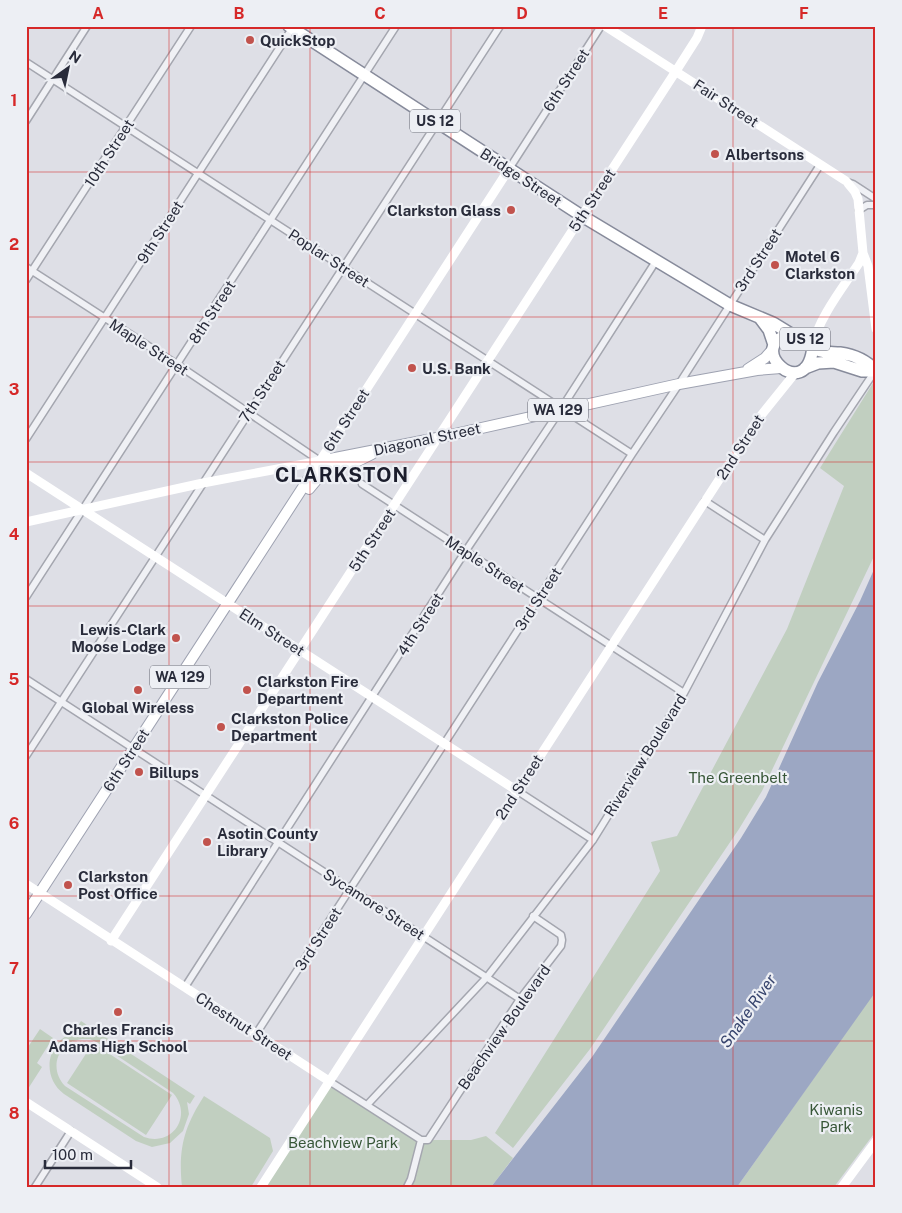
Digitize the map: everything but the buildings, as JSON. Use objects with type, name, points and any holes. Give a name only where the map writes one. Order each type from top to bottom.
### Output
[{"type":"highway","name":"Bridge Street","points":[[292,27],[582,216],[730,305],[796,335]]},
{"type":"highway","name":"US 12","points":[[760,318],[769,330],[774,347],[775,360],[782,369],[800,370],[818,363],[834,362],[862,371],[876,371]]},
{"type":"highway","name":"US 12","points":[[774,347],[781,338],[796,335],[823,352],[855,356],[870,364],[876,371]]},
{"type":"highway","name":"US 12","points":[[800,370],[810,360],[813,346]]},
{"type":"main road","name":"Diagonal Street","points":[[740,373],[765,358],[774,347]]},
{"type":"main road","name":"Diagonal Street","points":[[320,461],[437,438],[679,384],[757,370],[782,369]]},
{"type":"main road","name":"WA 129","points":[[299,493],[307,491],[324,471],[332,467],[358,461],[381,449]]},
{"type":"main road","name":"6th Street","points":[[26,914],[320,461]]},
{"type":"street","points":[[26,120],[87,26]]},
{"type":"street","name":"10th Street","points":[[26,280],[29,269],[126,127],[191,26]]},
{"type":"street","name":"8th Street","points":[[26,597],[396,26]]},
{"type":"street","name":"7th Street","points":[[26,756],[500,26]]},
{"type":"street","name":"6th Street","points":[[320,461],[601,26]]},
{"type":"street","name":"Fair Street","points":[[605,26],[876,199]]},
{"type":"street","name":"5th Street","points":[[111,941],[676,71],[697,38],[702,26]]},
{"type":"street","name":"5th Street","points":[[697,38],[708,26]]},
{"type":"street","name":"9th Street","points":[[26,439],[292,27]]},
{"type":"street","name":"Poplar Street","points":[[26,62],[632,454]]},
{"type":"street","name":"3rd Street","points":[[256,1034],[820,165]]},
{"type":"street","name":"Fair Street","points":[[846,181],[855,192],[859,210]]},
{"type":"street","points":[[876,205],[868,205],[859,210],[876,329]]},
{"type":"street","points":[[813,346],[814,337],[820,323],[864,253]]},
{"type":"street","name":"4th Street","points":[[184,987],[466,552],[562,409],[656,260]]},
{"type":"street","name":"Maple Street","points":[[29,269],[178,365],[320,461]]},
{"type":"street","points":[[796,335],[820,323]]},
{"type":"street","points":[[781,390],[782,369]]},
{"type":"street","name":"2nd Street","points":[[261,1187],[704,501],[763,412],[800,370]]},
{"type":"street","name":"Riverview Boulevard","points":[[367,1105],[487,977],[593,840],[684,693],[765,540],[834,432],[876,371]]},
{"type":"street","name":"Diagonal Street","points":[[26,522],[203,483],[320,461]]},
{"type":"street","name":"Elm Street","points":[[26,473],[593,840]]},
{"type":"street","name":"Maple Street","points":[[362,484],[684,693]]},
{"type":"street","points":[[704,501],[765,540]]},
{"type":"street","name":"Sycamore Street","points":[[26,679],[520,999]]},
{"type":"street","name":"Chestnut Street","points":[[26,884],[111,941],[421,1140]]},
{"type":"street","name":"Beachview Boulevard","points":[[421,1140],[428,1140],[520,999],[561,946],[561,935],[534,916]]},
{"type":"street","points":[[26,1102],[157,1187]]},
{"type":"street","points":[[35,1187],[71,1131]]},
{"type":"street","points":[[406,1187],[412,1179],[421,1140]]},
{"type":"street","points":[[842,1187],[876,1141]]},
{"type":"green space","name":"The Greenbelt","points":[[873,383],[876,384],[876,552],[762,791],[739,829],[590,1049],[513,1148],[495,1133],[660,871],[651,842],[677,836],[787,629],[844,486],[820,468]]},
{"type":"green space","name":"Kiwanis Park","points":[[876,990],[876,1131],[834,1187],[737,1187]]},
{"type":"green space","points":[[81,1021],[195,1096],[190,1104],[187,1102],[189,1114],[183,1131],[170,1143],[152,1147],[136,1141],[64,1094],[51,1077],[50,1058],[60,1041],[68,1035],[79,1031],[76,1029]],"holes":[[[90,1039],[173,1093],[179,1102],[181,1111],[177,1127],[171,1133],[154,1139],[144,1137],[65,1086],[57,1071],[58,1057],[62,1050],[74,1041]]]},
{"type":"green space","points":[[40,1029],[53,1038],[37,1063],[42,1067],[26,1092],[26,1050]]},
{"type":"green space","points":[[93,1043],[172,1095],[146,1135],[67,1083]]},
{"type":"green space","name":"Beachview Park","points":[[329,1081],[421,1140],[471,1140],[486,1136],[513,1158],[491,1187],[261,1187]]},
{"type":"green space","points":[[204,1096],[270,1138],[273,1151],[251,1187],[182,1187],[181,1161],[184,1139],[187,1128]]},
{"type":"water","name":"Snake River","points":[[876,565],[876,990],[874,994],[737,1187],[491,1187],[592,1057],[741,838],[766,797],[818,682],[860,601]]},
{"type":"place","name":"QuickStop","points":[[250,40]]},
{"type":"place","name":"Albertsons","points":[[715,154]]},
{"type":"place","name":"Clarkston Glass","points":[[511,210]]},
{"type":"place","name":"Motel 6 Clarkston","points":[[775,265]]},
{"type":"place","name":"U.S. Bank","points":[[412,368]]},
{"type":"place","name":"Lewis-Clark Moose Lodge","points":[[176,638]]},
{"type":"place","name":"Global Wireless","points":[[138,690]]},
{"type":"place","name":"Clarkston Fire Department","points":[[247,690]]},
{"type":"place","name":"Clarkston Police Department","points":[[221,727]]},
{"type":"place","name":"Billups","points":[[139,772]]},
{"type":"place","name":"Asotin County Library","points":[[207,842]]},
{"type":"place","name":"Clarkston Post Office","points":[[68,885]]},
{"type":"place","name":"Charles Francis Adams High School","points":[[118,1012]]},
{"type":"district","name":"CLARKSTON","points":[[342,475]]}]
